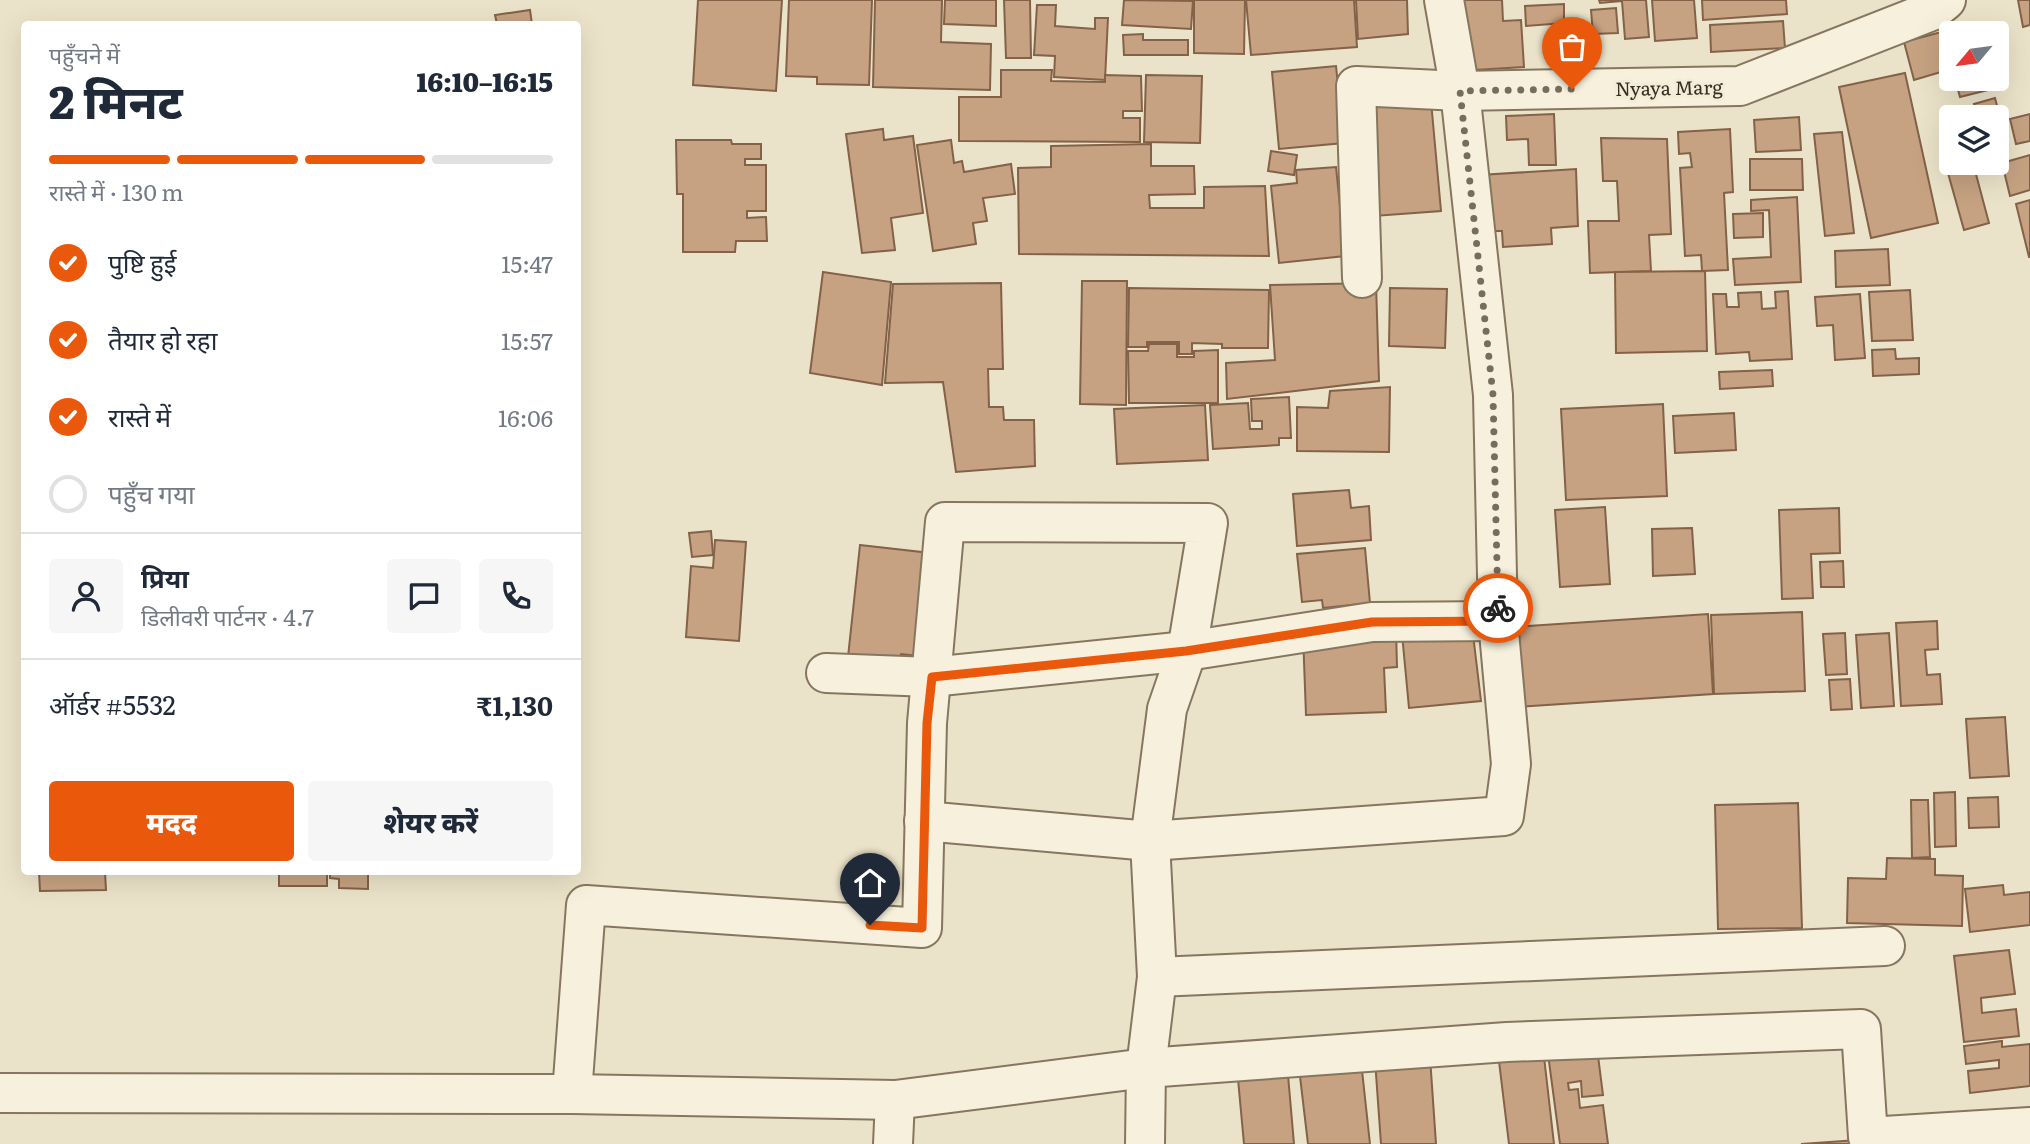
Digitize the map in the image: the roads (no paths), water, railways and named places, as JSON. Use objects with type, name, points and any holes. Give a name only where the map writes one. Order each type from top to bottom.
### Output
[{"type":"street","points":[[924,821],[1150,841],[1504,816],[1511,764],[1498,621],[1493,395],[1460,91],[1444,0]]},
{"type":"street","name":"Nyaya Marg","points":[[1362,278],[1356,86],[1460,91],[1740,86],[1934,10],[1947,0]]},
{"type":"street","points":[[572,1094],[586,905],[922,928],[927,723],[946,522],[1209,523],[1186,651],[1167,709],[1150,841],[1157,977],[1146,1068],[1145,1144]]},
{"type":"street","points":[[825,673],[932,677],[1186,651],[1372,622],[1498,621]]},
{"type":"street","points":[[1157,977],[1885,946]]},
{"type":"street","points":[[0,1093],[572,1094],[895,1100],[1146,1068],[1507,1042],[1861,1029],[1868,1137],[2030,1127]]},
{"type":"street","points":[[894,1144],[895,1100]]}]
